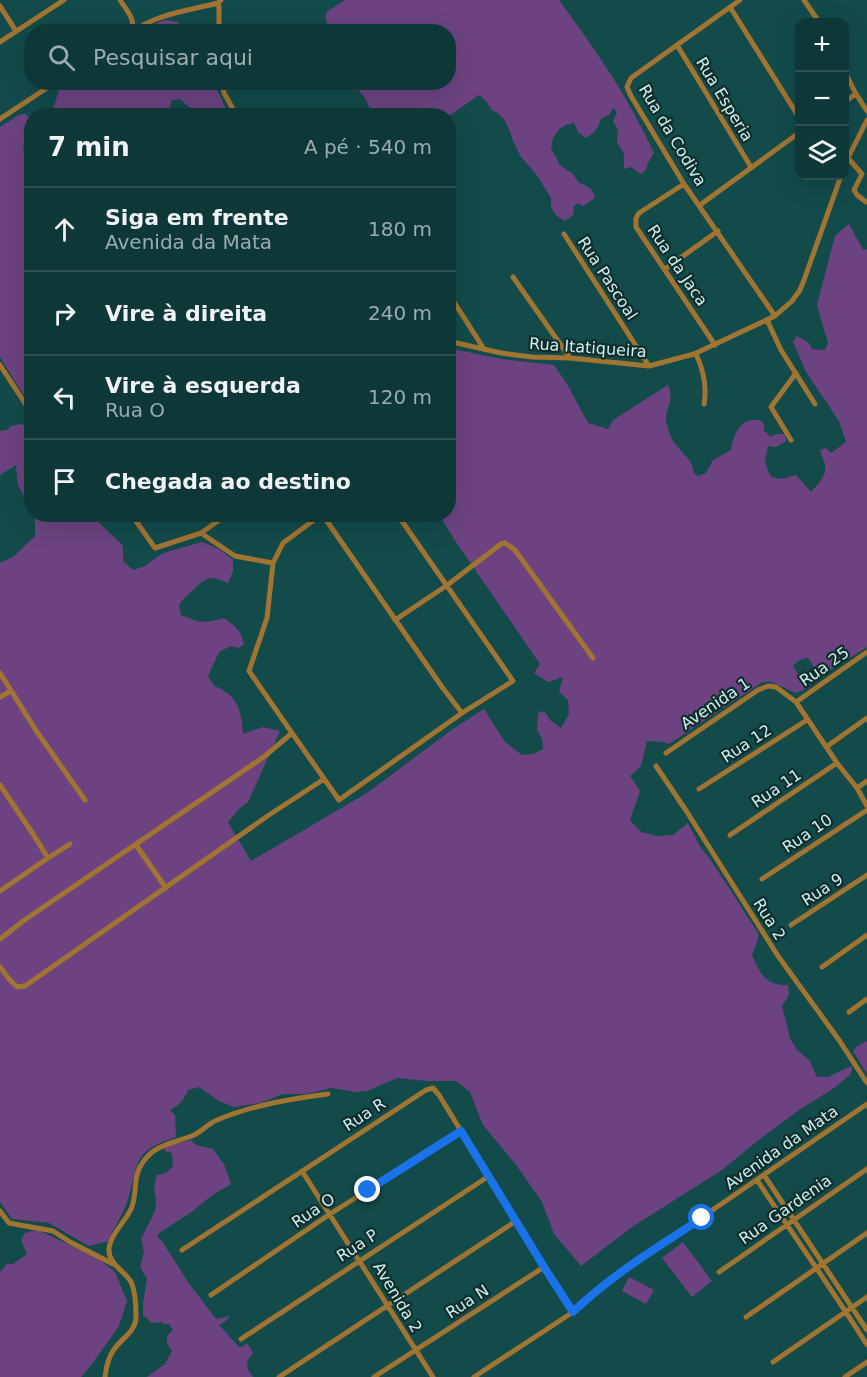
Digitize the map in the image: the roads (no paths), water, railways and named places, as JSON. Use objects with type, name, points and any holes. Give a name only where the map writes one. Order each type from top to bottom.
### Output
[{"type":"street","points":[[27,24],[64,0]]},
{"type":"street","points":[[120,0],[134,24]]},
{"type":"street","name":"Rua da Codiva","points":[[740,0],[631,78],[627,87],[684,183],[775,316]]},
{"type":"street","points":[[804,0],[816,18]]},
{"type":"street","points":[[144,24],[220,2],[219,24]]},
{"type":"street","points":[[0,6],[16,31]]},
{"type":"street","points":[[730,7],[795,111]]},
{"type":"street","points":[[132,19],[140,24]]},
{"type":"street","points":[[0,42],[24,26]]},
{"type":"street","name":"Rua Esperia","points":[[677,45],[751,167]]},
{"type":"street","points":[[845,72],[867,111]]},
{"type":"street","points":[[0,119],[44,90]]},
{"type":"street","points":[[223,90],[232,108]]},
{"type":"street","points":[[849,99],[856,94]]},
{"type":"street","points":[[849,156],[867,120]]},
{"type":"street","points":[[700,205],[795,136]]},
{"type":"street","points":[[849,159],[865,174],[854,190],[866,202]]},
{"type":"street","name":"Rua Itatiqueira","points":[[456,343],[532,357],[570,358],[649,366],[696,354],[775,316],[792,301],[800,290],[840,180]]},
{"type":"street","name":"Rua da Jaca","points":[[684,183],[639,213],[636,218],[636,227],[715,345]]},
{"type":"street","points":[[665,269],[718,231]]},
{"type":"street","name":"Rua Pascoal","points":[[564,234],[649,366]]},
{"type":"street","points":[[513,276],[570,358]]},
{"type":"street","points":[[456,307],[484,349]]},
{"type":"street","points":[[767,320],[781,350],[815,404]]},
{"type":"street","points":[[696,354],[704,380],[706,394],[704,404]]},
{"type":"street","points":[[0,365],[24,402]]},
{"type":"street","points":[[791,440],[771,407],[796,373]]},
{"type":"street","points":[[137,522],[155,548],[201,533],[217,522]]},
{"type":"street","points":[[311,522],[283,543],[273,563],[267,618],[249,671],[339,800],[462,713],[513,681],[403,522]]},
{"type":"street","points":[[328,522],[462,713]]},
{"type":"street","points":[[201,533],[235,556],[273,563]]},
{"type":"street","points":[[395,620],[505,543],[520,557],[593,658]]},
{"type":"street","name":"Rua 25","points":[[796,702],[867,652]]},
{"type":"street","points":[[0,673],[52,755],[85,800]]},
{"type":"street","name":"Avenida 1","points":[[666,753],[758,690],[768,686],[776,687],[796,702],[837,763],[857,788],[867,808]]},
{"type":"street","points":[[0,697],[11,691]]},
{"type":"street","points":[[826,747],[867,718]]},
{"type":"street","name":"Rua 12","points":[[699,789],[807,720]]},
{"type":"street","points":[[0,939],[265,756],[292,733]]},
{"type":"street","name":"Rua 11","points":[[730,835],[837,763]]},
{"type":"street","name":"Rua 2","points":[[656,766],[778,957],[839,1040],[867,1083]]},
{"type":"street","points":[[0,966],[17,987],[25,986],[324,779]]},
{"type":"street","points":[[857,788],[867,781]]},
{"type":"street","points":[[0,785],[48,858]]},
{"type":"street","name":"Rua 10","points":[[762,879],[867,808]]},
{"type":"street","points":[[0,891],[70,844]]},
{"type":"street","points":[[136,845],[166,888]]},
{"type":"street","name":"Rua 9","points":[[791,925],[867,875]]},
{"type":"street","points":[[822,967],[867,935]]},
{"type":"street","points":[[849,1012],[867,999]]},
{"type":"street","name":"Rua R","points":[[302,1171],[426,1090],[433,1088],[461,1131]]},
{"type":"street","points":[[105,1377],[111,1354],[132,1330],[136,1319],[132,1284],[115,1264],[109,1249],[133,1205],[135,1180],[138,1170],[147,1157],[156,1148],[195,1134],[214,1121],[245,1110],[285,1100],[328,1094]]},
{"type":"street","name":"Avenida da Mata","points":[[474,1377],[573,1312],[591,1294],[609,1281],[867,1104]]},
{"type":"street","points":[[461,1131],[573,1312]]},
{"type":"street","name":"Rua O","points":[[211,1295],[330,1214],[461,1131]]},
{"type":"street","name":"Rua Gardenia","points":[[719,1272],[867,1169]]},
{"type":"street","points":[[182,1250],[302,1171]]},
{"type":"street","name":"Avenida 2","points":[[302,1171],[433,1377]]},
{"type":"street","points":[[764,1175],[867,1330]]},
{"type":"street","name":"Rua P","points":[[241,1339],[489,1176]]},
{"type":"street","points":[[757,1180],[867,1345]]},
{"type":"street","points":[[0,1211],[9,1223],[52,1231],[115,1264]]},
{"type":"street","points":[[279,1377],[516,1221]]},
{"type":"street","points":[[746,1317],[867,1233]]},
{"type":"street","name":"Rua N","points":[[374,1377],[544,1267]]},
{"type":"street","points":[[773,1362],[867,1297]]},
{"type":"street","points":[[845,1377],[867,1362]]}]
